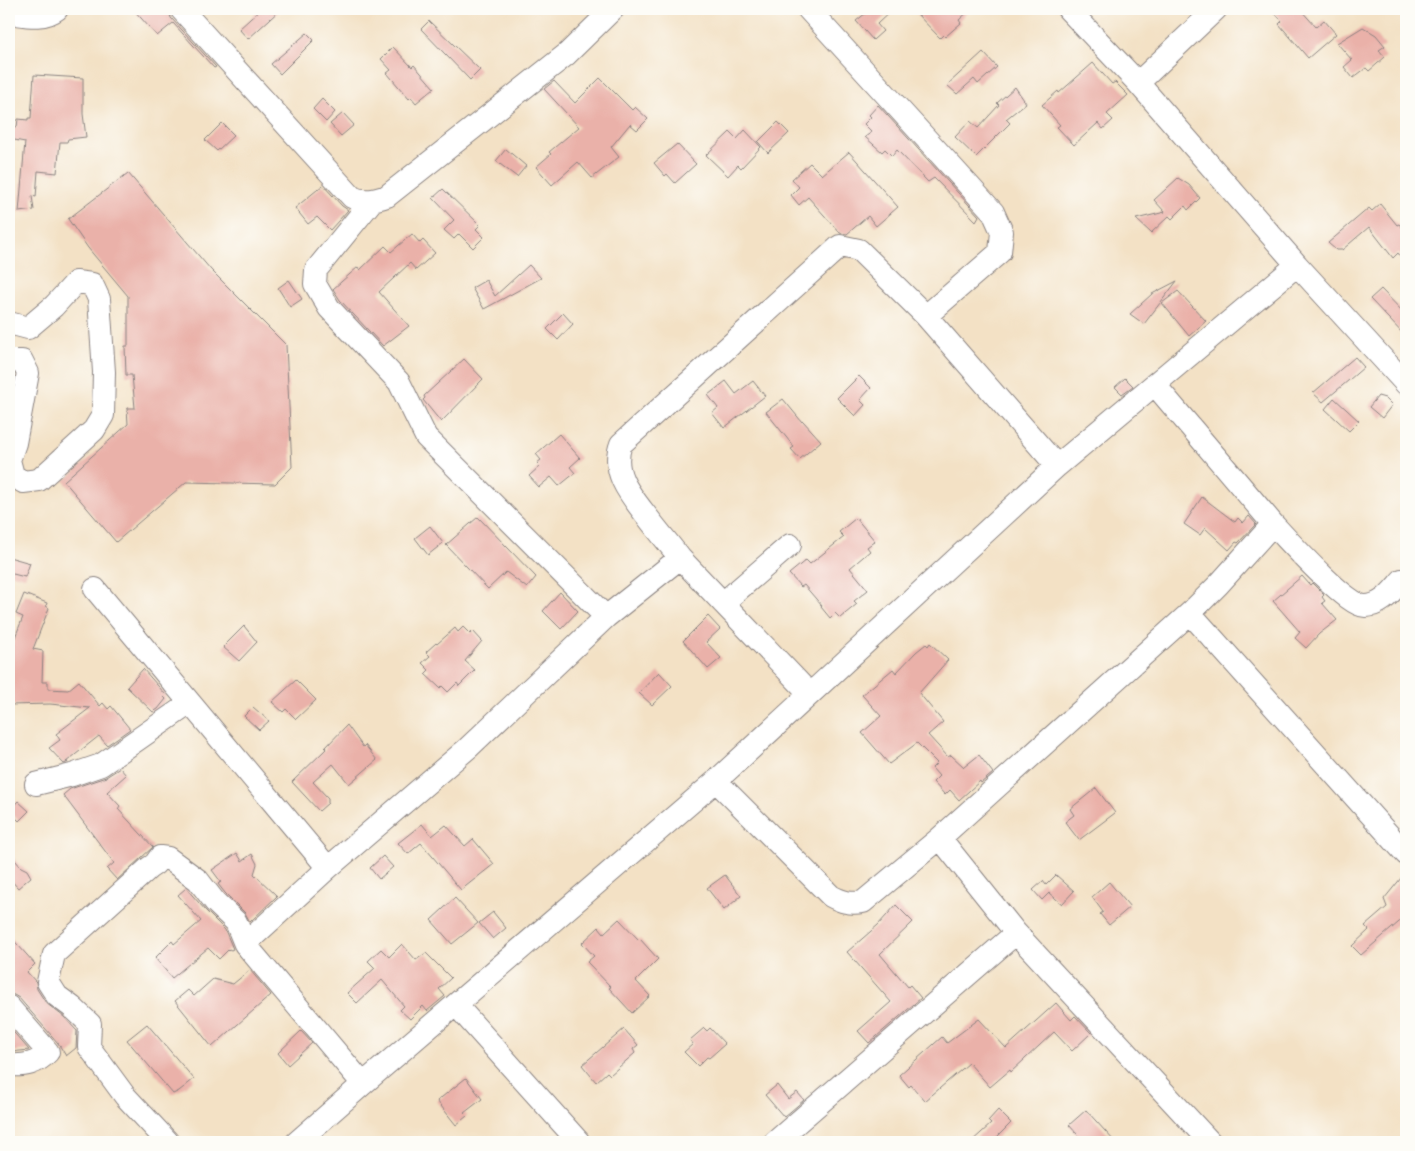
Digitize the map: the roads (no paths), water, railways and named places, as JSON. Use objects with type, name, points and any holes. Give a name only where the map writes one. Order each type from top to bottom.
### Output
[{"type":"street","points":[[9,13],[42,16],[51,14],[57,9]]},
{"type":"street","points":[[181,9],[352,198],[372,201],[387,196],[567,54],[613,9]]},
{"type":"street","points":[[808,9],[993,212],[1002,232],[1000,252],[926,316]]},
{"type":"street","points":[[1068,9],[1138,83],[1297,265],[1406,384]]},
{"type":"street","points":[[1138,83],[1216,9]]},
{"type":"street","points":[[372,201],[316,270],[315,284],[329,308],[399,382],[426,438],[606,617]]},
{"type":"street","points":[[810,694],[680,558],[630,496],[618,467],[617,454],[621,444],[840,246],[859,250],[926,316],[1057,466]]},
{"type":"street","points":[[297,1142],[362,1084],[716,781],[1057,466],[1297,265]]},
{"type":"street","points":[[9,323],[28,328],[54,306],[76,282],[92,284],[98,299],[104,372],[103,415],[94,430],[39,480],[23,482],[13,475],[9,460],[15,443],[28,373],[22,361],[9,361]]},
{"type":"street","points":[[1155,385],[1273,524],[1332,584],[1352,601],[1364,606],[1379,603],[1402,580]]},
{"type":"street","points":[[716,781],[831,896],[853,904],[863,902],[940,838],[1190,613],[1273,524]]},
{"type":"street","points":[[723,603],[790,545]]},
{"type":"street","points":[[245,944],[328,868],[468,748],[606,617],[680,558]]},
{"type":"street","points":[[95,589],[328,868]]},
{"type":"street","points":[[1190,613],[1406,854]]},
{"type":"street","points":[[36,784],[101,765],[190,703]]},
{"type":"street","points":[[940,838],[1016,933],[1210,1142]]},
{"type":"street","points":[[168,1142],[125,1096],[89,1047],[90,1024],[72,1006],[57,996],[48,982],[54,954],[155,864],[160,857],[168,858],[198,880],[236,922],[245,944],[362,1084]]},
{"type":"street","points":[[775,1142],[1016,933]]},
{"type":"street","points":[[456,1005],[579,1142]]},
{"type":"street","points":[[9,1007],[48,1052],[49,1075]]},
{"type":"street","points":[[9,1065],[28,1065],[38,1061],[48,1052]]}]
